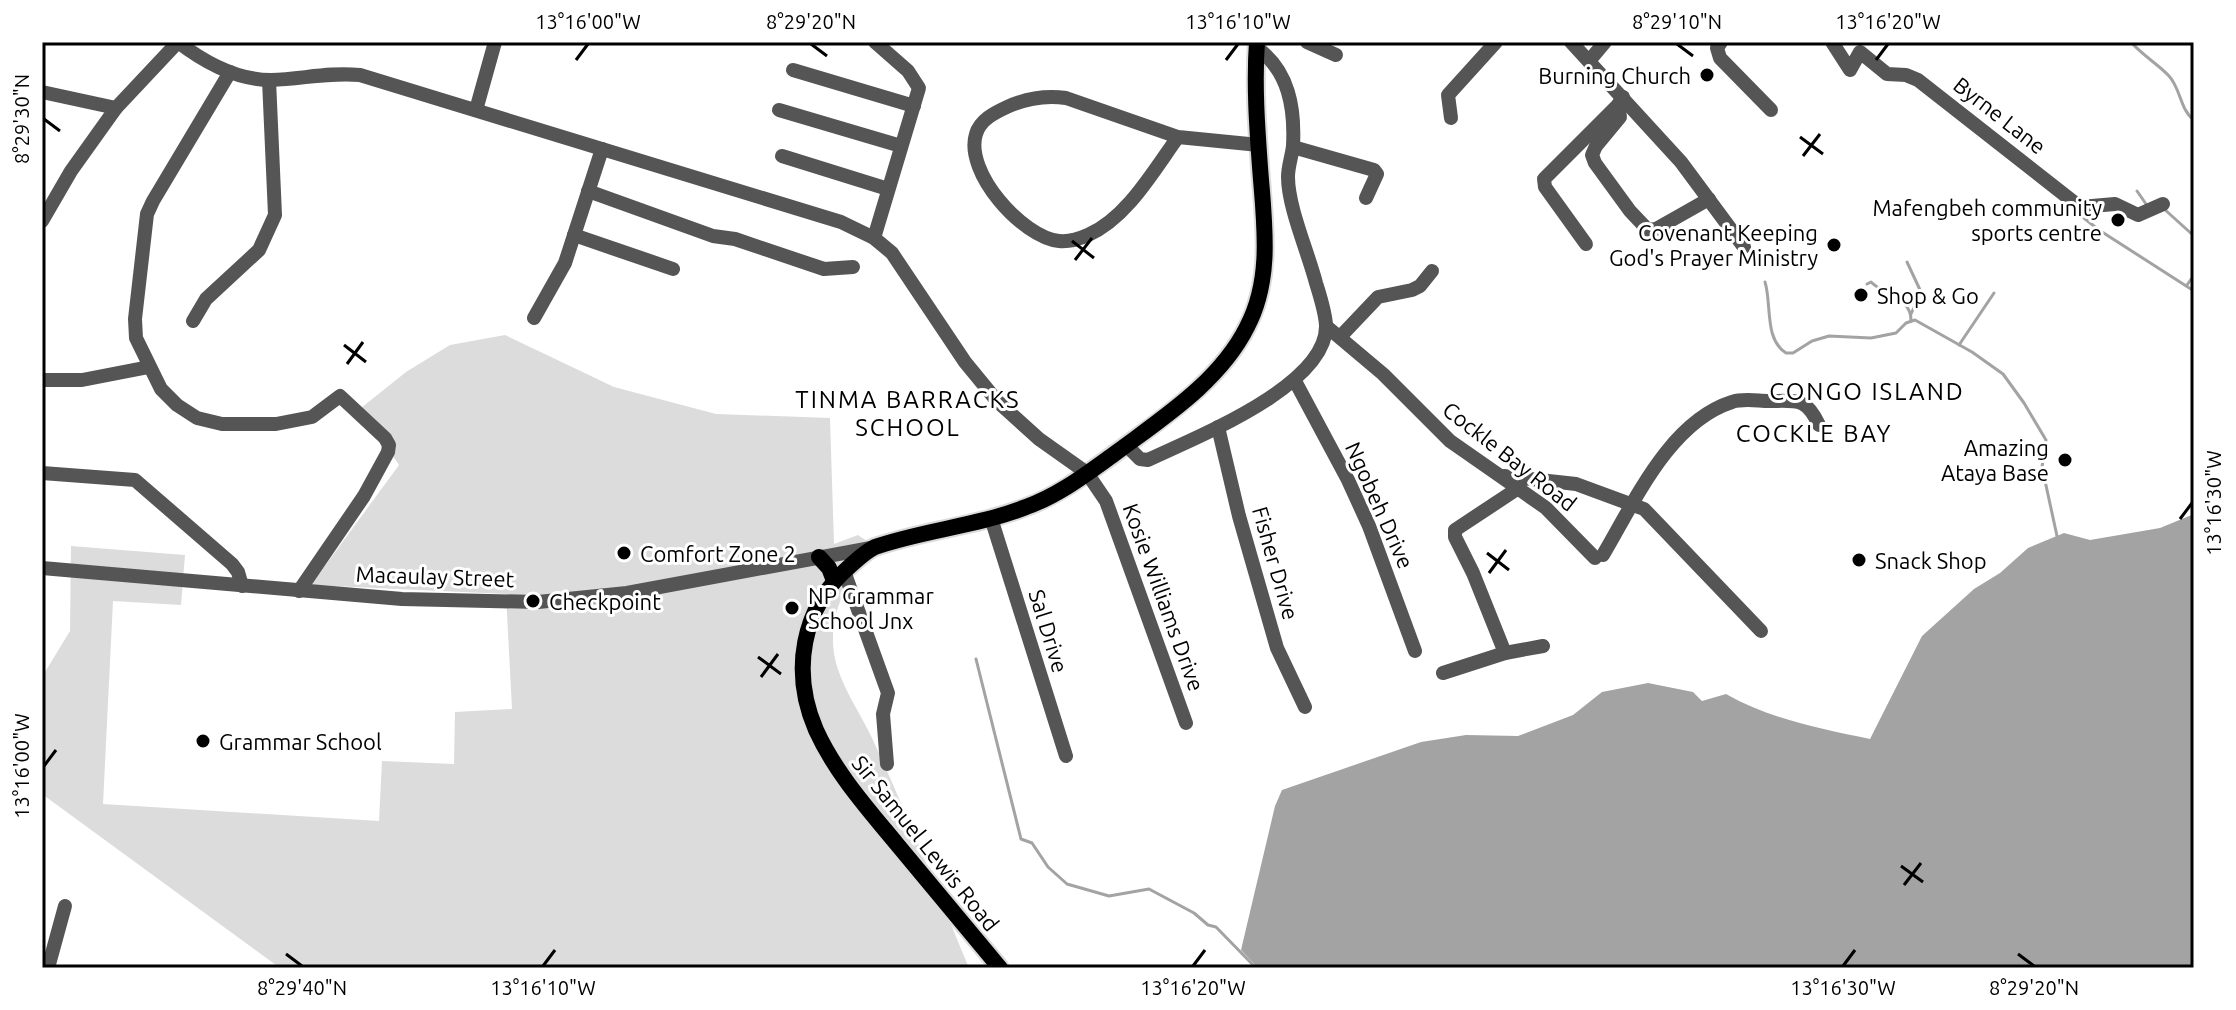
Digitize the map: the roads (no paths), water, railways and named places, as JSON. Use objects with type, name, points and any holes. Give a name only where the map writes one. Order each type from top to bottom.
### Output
[{"type":"main road","name":"Sir Samuel Lewis Road","points":[[1000,968],[833,762],[807,706],[801,654],[814,615],[839,576],[871,548],[991,518],[1049,497],[1087,473],[1187,399],[1233,350],[1248,327],[1259,298],[1265,266],[1257,45]]},
{"type":"main road","points":[[819,557],[839,576]]},
{"type":"street","points":[[476,110],[495,42]]},
{"type":"street","points":[[874,238],[919,88],[908,71],[875,42]]},
{"type":"street","points":[[1307,42],[1336,55]]},
{"type":"street","points":[[1451,118],[1448,95],[1496,42]]},
{"type":"street","points":[[1571,42],[1620,101],[1681,162],[1744,247]]},
{"type":"street","points":[[1589,61],[1605,42]]},
{"type":"street","points":[[1721,42],[1717,48],[1720,58],[1771,110]]},
{"type":"street","name":"Byrne Lane","points":[[1832,42],[1850,70],[1860,52],[1887,74],[1906,75],[1918,80],[2080,207],[2115,204],[2138,215],[2163,204]]},
{"type":"street","points":[[44,212],[116,108],[184,44],[230,72],[269,80],[333,72],[360,75],[841,222],[874,238],[905,269],[965,362],[997,401],[1039,439],[1087,473]]},
{"type":"street","points":[[1126,445],[1140,459],[1148,460],[1218,427],[1295,381],[1317,352],[1326,326],[1290,192],[1288,175],[1293,147],[1290,98],[1278,67],[1257,45]]},
{"type":"street","points":[[793,70],[914,106]]},
{"type":"street","points":[[230,72],[147,214],[135,319],[136,338],[161,389],[177,405],[197,418],[222,424],[299,422],[312,417],[340,396],[385,438],[389,445],[388,452],[364,496],[299,591]]},
{"type":"street","points":[[193,321],[206,299],[259,250],[275,215],[269,80]]},
{"type":"street","points":[[42,92],[116,108]]},
{"type":"street","points":[[1178,137],[1124,207],[1106,225],[1072,241],[1057,241],[1038,235],[1021,223],[999,201],[982,175],[974,144],[976,132],[995,113],[1046,95],[1066,98],[1178,137],[1259,145]]},
{"type":"street","points":[[1620,101],[1620,117],[1592,155],[1641,224],[1648,230],[1656,229],[1709,199]]},
{"type":"street","points":[[1586,244],[1545,187],[1544,179],[1620,101]]},
{"type":"street","points":[[779,110],[901,146]]},
{"type":"street","points":[[1293,147],[1374,170],[1377,174],[1366,198]]},
{"type":"street","points":[[534,318],[565,263],[602,149]]},
{"type":"street","points":[[782,156],[888,189]]},
{"type":"street","points":[[588,191],[713,236],[735,239],[824,269],[853,267]]},
{"type":"street","points":[[574,235],[673,269]]},
{"type":"street","points":[[1340,337],[1378,297],[1412,290],[1420,286],[1432,271]]},
{"type":"street","name":"Cockle Bay Road","points":[[1326,326],[1383,374],[1450,441],[1520,487],[1599,557],[1631,502]]},
{"type":"street","points":[[42,380],[82,380],[149,367]]},
{"type":"street","name":"Ngobeh Drive","points":[[1295,381],[1369,526],[1415,651]]},
{"type":"street","points":[[1631,502],[1662,458],[1686,431],[1702,418],[1735,401],[1801,401],[1813,412],[1819,425]]},
{"type":"street","name":"Fisher Drive","points":[[1218,427],[1239,516],[1277,648],[1305,707]]},
{"type":"street","points":[[42,473],[124,479],[143,485],[232,564],[242,586]]},
{"type":"street","name":"Kosie Williams Drive","points":[[1087,473],[1106,501],[1186,723]]},
{"type":"street","points":[[1504,476],[1576,484],[1644,509],[1761,631]]},
{"type":"street","points":[[1505,653],[1455,537],[1455,530],[1520,487]]},
{"type":"street","name":"Sal Drive","points":[[991,518],[1066,756]]},
{"type":"street","name":"Macaulay Street","points":[[42,568],[299,591],[463,602],[538,602],[627,593],[871,548]]},
{"type":"street","points":[[839,576],[888,693],[883,714],[887,764]]},
{"type":"street","points":[[1443,673],[1505,653],[1543,646]]},
{"type":"street","points":[[48,968],[65,906]]},
{"type":"waterway","points":[[2131,42],[2169,76],[2186,111],[2194,120]]},
{"type":"waterway","points":[[2137,191],[2146,204]]},
{"type":"waterway","points":[[2163,208],[2194,236]]},
{"type":"waterway","points":[[2075,211],[2194,291]]},
{"type":"waterway","points":[[1907,262],[1921,292],[1911,314]]},
{"type":"waterway","points":[[2187,285],[2194,275]]},
{"type":"waterway","points":[[1765,282],[1774,339],[1786,353],[1793,353],[1812,341],[1829,336],[1871,338],[1896,333],[1906,323],[1915,320],[1972,352],[2003,374],[2046,440],[2042,467],[2057,536]]},
{"type":"waterway","points":[[1867,284],[1871,282],[1902,302],[1910,313],[1911,321]]},
{"type":"waterway","points":[[1959,345],[1994,293]]},
{"type":"waterway","points":[[976,659],[1021,839],[1032,843],[1048,867],[1067,884],[1109,896],[1149,889],[1194,913],[1208,925],[1216,927],[1256,968]]},
{"type":"place","name":"Burning Church","points":[[1707,75]]},
{"type":"place","name":"Mafengbeh community sports centre","points":[[2118,220]]},
{"type":"place","name":"Covenant Keeping God's Prayer Ministry","points":[[1834,245]]},
{"type":"place","name":"Shop & Go","points":[[1861,295]]},
{"type":"place","name":"Amazing Ataya Base","points":[[2065,460]]},
{"type":"place","name":"Comfort Zone 2","points":[[624,553]]},
{"type":"place","name":"Snack Shop","points":[[1859,560]]},
{"type":"place","name":"Checkpoint","points":[[533,601]]},
{"type":"place","name":"NP Grammar School Jnx","points":[[792,608]]},
{"type":"place","name":"Grammar School","points":[[203,741]]},
{"type":"district","name":"CONGO ISLAND","points":[[1867,391]]},
{"type":"district","name":"TINMA BARRACKS SCHOOL","points":[[908,413]]},
{"type":"district","name":"COCKLE BAY","points":[[1814,433]]}]
